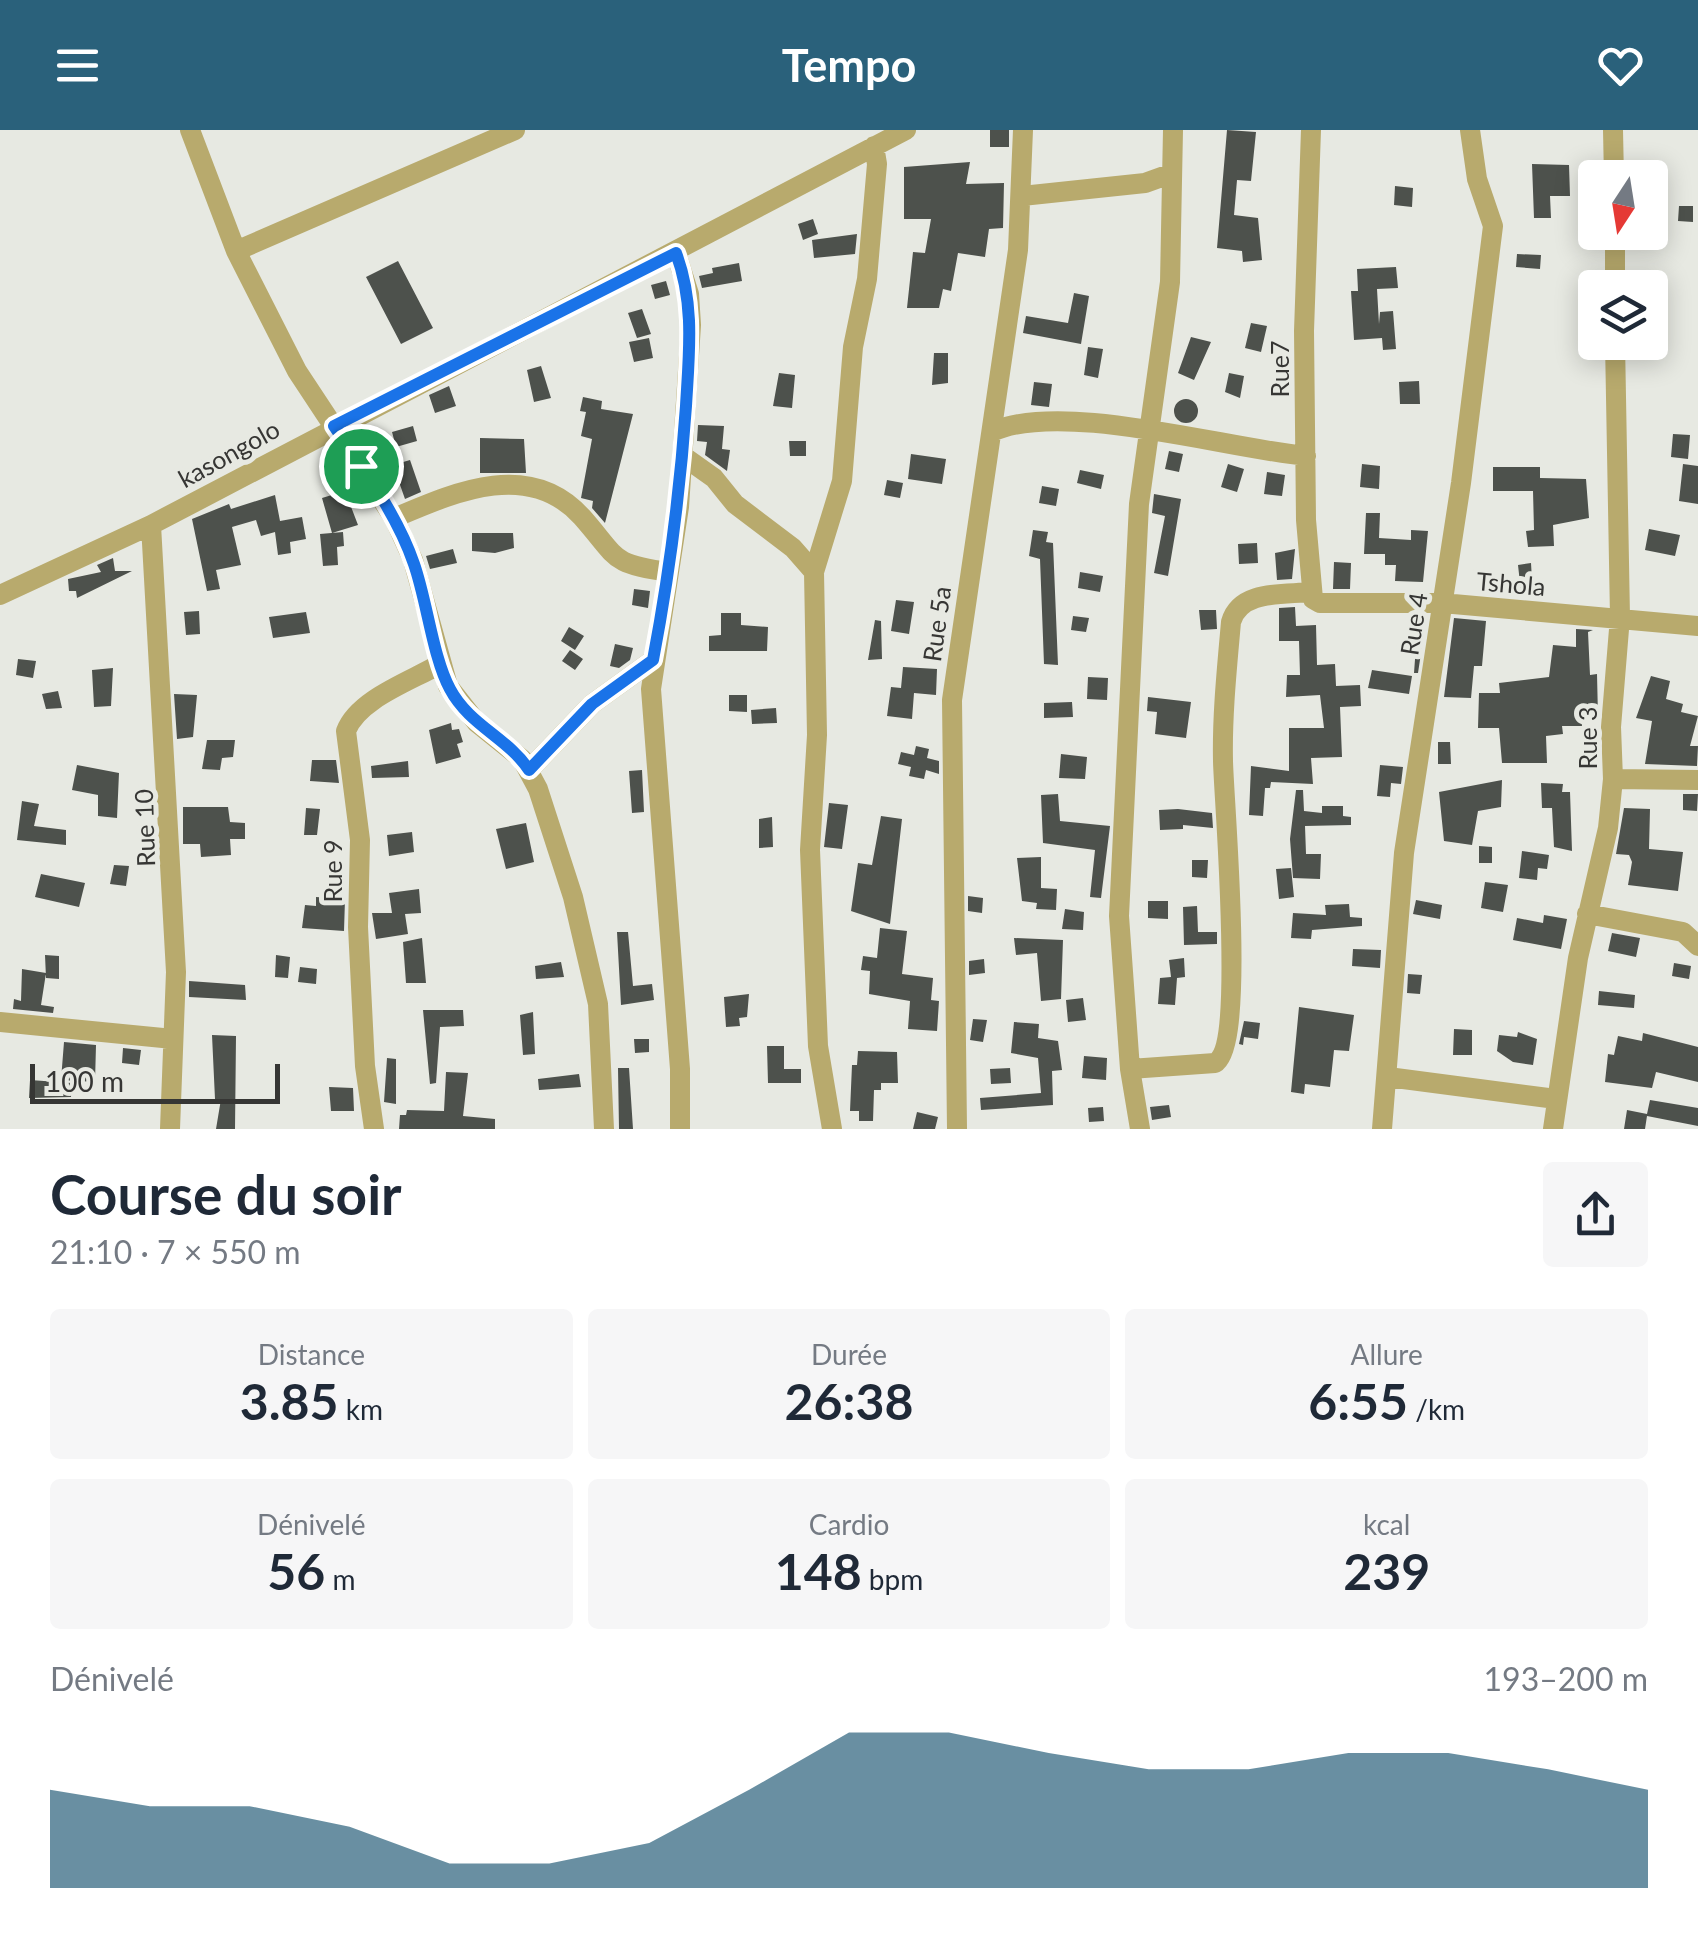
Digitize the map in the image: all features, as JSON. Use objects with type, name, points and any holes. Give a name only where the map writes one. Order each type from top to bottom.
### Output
[{"type":"street","points":[[190,130],[236,250],[297,371],[394,518],[413,560],[440,664],[457,702],[477,724],[511,747],[529,770],[573,898],[598,1004],[604,1129]]},
{"type":"street","points":[[236,250],[515,130]]},
{"type":"street","name":"kasongolo","points":[[0,596],[151,525],[906,130]]},
{"type":"street","name":"Rue 5a","points":[[957,1129],[952,700],[1022,196],[1023,130]]},
{"type":"street","points":[[1140,1129],[1130,1068],[1120,916],[1128,694],[1147,430],[1170,282],[1173,130]]},
{"type":"street","name":"Rue7","points":[[1310,130],[1306,456],[1315,598]]},
{"type":"street","name":"Rue 4","points":[[1382,1129],[1404,853],[1493,226],[1477,179],[1470,130]]},
{"type":"street","points":[[1613,130],[1614,160]]},
{"type":"street","points":[[832,1129],[818,1046],[811,866],[817,735],[814,572],[842,481],[854,347],[867,279],[877,164],[874,146]]},
{"type":"street","points":[[1022,196],[1146,182],[1170,174]]},
{"type":"street","points":[[676,253],[690,309],[683,456],[669,572],[653,660],[651,710],[680,1069],[680,1129]]},
{"type":"street","name":"Rue 3","points":[[1553,1129],[1587,914],[1608,828],[1613,780],[1611,726],[1620,618],[1615,360]]},
{"type":"street","points":[[992,432],[1029,420],[1147,430],[1306,456]]},
{"type":"street","points":[[683,456],[714,478],[736,504],[793,548],[814,572]]},
{"type":"street","points":[[394,518],[465,489],[510,484],[562,500],[579,513],[610,555],[625,564],[669,572]]},
{"type":"street","name":"Rue 10","points":[[151,525],[167,752],[176,972],[170,1129]]},
{"type":"street","name":"Tshola","points":[[1130,1068],[1215,1063],[1228,1046],[1230,943],[1223,761],[1230,622],[1234,610],[1249,599],[1315,598],[1442,604],[1698,626]]},
{"type":"street","points":[[529,770],[592,704],[653,660]]},
{"type":"street","name":"Rue 9","points":[[374,1129],[365,1066],[358,927],[360,840],[346,731],[351,718],[364,708],[440,664]]},
{"type":"street","points":[[1613,780],[1698,780]]},
{"type":"street","points":[[1587,914],[1683,932],[1698,946]]},
{"type":"street","points":[[0,1022],[173,1039]]},
{"type":"street","points":[[1388,1077],[1556,1099]]},
{"type":"building","points":[[990,130],[1009,130],[1009,147],[990,147]]},
{"type":"building","points":[[1227,130],[1256,132],[1251,181],[1237,180],[1234,215],[1258,218],[1262,260],[1243,262],[1242,251],[1217,248]]},
{"type":"building","points":[[970,162],[966,184],[1004,183],[1003,228],[989,229],[985,257],[958,253],[951,291],[943,289],[939,308],[907,308],[913,252],[925,253],[931,219],[904,219],[904,167]]},
{"type":"building","points":[[1532,164],[1569,165],[1570,196],[1550,196],[1551,218],[1534,218]]},
{"type":"building","points":[[1395,186],[1413,188],[1412,207],[1394,205]]},
{"type":"building","points":[[1679,206],[1693,206],[1693,222],[1678,221]]},
{"type":"building","points":[[813,219],[818,234],[803,240],[798,224]]},
{"type":"building","points":[[857,234],[855,254],[814,258],[812,240]]},
{"type":"building","points":[[1517,254],[1541,255],[1540,269],[1516,267]]},
{"type":"building","points":[[398,261],[433,328],[401,344],[366,277]]},
{"type":"building","points":[[739,263],[742,281],[702,288],[699,276],[713,273],[712,268]]},
{"type":"building","points":[[1396,267],[1398,288],[1377,289],[1379,324],[1380,312],[1393,311],[1396,349],[1383,350],[1382,338],[1354,340],[1351,291],[1358,291],[1357,269]]},
{"type":"building","points":[[666,281],[670,295],[655,299],[651,285]]},
{"type":"building","points":[[1074,293],[1089,296],[1081,344],[1023,333],[1026,316],[1068,323]]},
{"type":"building","points":[[642,309],[651,334],[637,338],[628,313]]},
{"type":"building","points":[[1251,323],[1267,326],[1261,352],[1245,348]]},
{"type":"building","points":[[1191,337],[1211,342],[1194,380],[1178,373]]},
{"type":"building","points":[[649,338],[653,358],[634,362],[629,342]]},
{"type":"building","points":[[1088,347],[1103,349],[1098,378],[1084,375]]},
{"type":"building","points":[[934,353],[948,353],[948,383],[932,385]]},
{"type":"building","points":[[541,366],[551,398],[534,402],[527,370]]},
{"type":"building","points":[[779,373],[795,375],[792,408],[773,406]]},
{"type":"building","points":[[1229,373],[1244,376],[1240,398],[1225,392]]},
{"type":"building","points":[[1419,381],[1420,404],[1400,404],[1399,382]]},
{"type":"building","points":[[1034,382],[1052,384],[1049,407],[1031,405]]},
{"type":"building","points":[[449,386],[456,406],[435,413],[429,395]]},
{"type":"building","points":[[583,397],[602,401],[601,409],[633,414],[605,523],[592,508],[593,501],[581,498],[592,439],[581,436],[586,412],[580,411]]},
{"type":"building","points":[[1186,399],[1198,411],[1186,423],[1174,411]]},
{"type":"building","points":[[698,425],[724,426],[722,449],[730,450],[727,471],[705,455],[707,442],[697,441]]},
{"type":"building","points":[[413,426],[417,441],[396,447],[392,432]]},
{"type":"building","points":[[1673,434],[1690,435],[1688,459],[1671,457]]},
{"type":"building","points":[[480,438],[524,439],[526,473],[480,473]]},
{"type":"building","points":[[789,441],[806,441],[806,456],[790,456]]},
{"type":"building","points":[[1169,451],[1183,454],[1179,472],[1165,469]]},
{"type":"building","points":[[911,454],[946,459],[942,484],[908,479]]},
{"type":"building","points":[[410,460],[421,492],[405,499],[393,465]]},
{"type":"building","points":[[1228,464],[1244,469],[1237,492],[1221,487]]},
{"type":"building","points":[[1362,464],[1380,466],[1379,489],[1360,487]]},
{"type":"building","points":[[1683,464],[1698,466],[1698,504],[1679,501]]},
{"type":"building","points":[[1493,467],[1540,467],[1540,478],[1586,479],[1589,518],[1553,525],[1554,546],[1528,547],[1526,531],[1534,530],[1533,491],[1493,491]]},
{"type":"building","points":[[1080,470],[1104,475],[1101,489],[1077,483]]},
{"type":"building","points":[[1267,472],[1285,475],[1282,496],[1264,494]]},
{"type":"building","points":[[887,480],[903,483],[900,498],[884,495]]},
{"type":"building","points":[[1042,486],[1059,489],[1056,506],[1039,503]]},
{"type":"building","points":[[345,491],[358,525],[332,533],[322,498]]},
{"type":"building","points":[[1154,494],[1181,499],[1168,576],[1154,573],[1165,516],[1152,513]]},
{"type":"building","points":[[275,495],[280,521],[302,517],[306,539],[290,542],[291,553],[278,555],[275,532],[261,536],[256,520],[232,527],[241,565],[216,570],[220,589],[207,591],[192,519],[229,504],[231,509]]},
{"type":"building","points":[[1366,513],[1380,513],[1379,538],[1411,540],[1411,530],[1428,531],[1423,582],[1395,581],[1396,565],[1385,565],[1385,554],[1364,554]]},
{"type":"building","points":[[1649,529],[1680,535],[1675,556],[1645,550]]},
{"type":"building","points":[[1033,530],[1048,532],[1046,542],[1053,543],[1058,665],[1044,664],[1040,559],[1029,556]]},
{"type":"building","points":[[343,532],[344,546],[337,547],[338,565],[323,566],[320,534]]},
{"type":"building","points":[[472,533],[513,533],[514,548],[495,553],[472,551]]},
{"type":"building","points":[[1257,543],[1258,563],[1239,564],[1238,544]]},
{"type":"building","points":[[453,549],[457,563],[430,569],[426,556]]},
{"type":"building","points":[[1295,549],[1292,579],[1277,580],[1275,553]]},
{"type":"building","points":[[113,558],[115,571],[132,571],[77,598],[76,591],[69,591],[68,579],[101,572],[97,565]]},
{"type":"building","points":[[1334,562],[1351,563],[1350,589],[1333,589]]},
{"type":"building","points":[[1531,563],[1533,597],[1510,595],[1521,592],[1518,565]]},
{"type":"building","points":[[1080,572],[1103,576],[1100,592],[1078,588]]},
{"type":"building","points":[[634,589],[650,591],[648,608],[632,605]]},
{"type":"building","points":[[896,600],[914,602],[909,634],[891,631]]},
{"type":"building","points":[[1295,607],[1296,626],[1316,625],[1317,665],[1335,664],[1336,686],[1360,685],[1361,706],[1340,707],[1342,757],[1311,758],[1313,784],[1271,782],[1270,788],[1265,788],[1263,816],[1249,815],[1251,766],[1289,771],[1289,728],[1324,728],[1320,695],[1286,697],[1287,675],[1300,675],[1299,641],[1279,641],[1279,608]]},
{"type":"building","points":[[1199,610],[1216,610],[1217,629],[1201,630]]},
{"type":"building","points":[[199,611],[200,634],[186,635],[184,612]]},
{"type":"building","points":[[306,612],[310,633],[273,638],[269,617]]},
{"type":"building","points":[[721,613],[741,613],[741,625],[768,627],[767,651],[709,651],[709,636],[721,635]]},
{"type":"building","points":[[1073,616],[1089,618],[1086,632],[1071,630]]},
{"type":"building","points":[[1454,618],[1486,621],[1482,666],[1474,666],[1471,698],[1444,697]]},
{"type":"building","points":[[875,620],[881,621],[882,659],[868,660]]},
{"type":"building","points":[[569,627],[584,636],[575,650],[561,641]]},
{"type":"building","points":[[1576,629],[1593,630],[1588,632],[1590,675],[1597,674],[1598,717],[1581,717],[1582,726],[1562,726],[1563,734],[1546,736],[1547,763],[1502,763],[1499,728],[1478,728],[1479,693],[1500,693],[1499,683],[1549,677],[1553,645],[1576,647]]},
{"type":"building","points":[[1417,632],[1424,633],[1418,673],[1414,673]]},
{"type":"building","points":[[615,644],[633,648],[630,660],[619,668],[610,666]]},
{"type":"building","points":[[570,650],[583,659],[575,670],[562,661]]},
{"type":"building","points":[[18,659],[36,661],[33,678],[16,675]]},
{"type":"building","points":[[903,667],[937,669],[936,695],[914,693],[912,719],[887,716],[891,687],[901,688]]},
{"type":"building","points":[[113,668],[111,706],[94,707],[92,670]]},
{"type":"building","points":[[1372,670],[1412,676],[1409,694],[1368,688]]},
{"type":"building","points":[[1651,676],[1670,681],[1666,699],[1683,704],[1681,712],[1698,716],[1690,746],[1698,746],[1697,766],[1645,764],[1652,721],[1636,718]]},
{"type":"building","points":[[1088,677],[1108,678],[1107,700],[1087,699]]},
{"type":"building","points":[[58,691],[62,708],[46,709],[42,694]]},
{"type":"building","points":[[174,694],[197,695],[193,737],[177,739]]},
{"type":"building","points":[[729,695],[747,695],[747,712],[729,711]]},
{"type":"building","points":[[1148,697],[1191,702],[1186,738],[1155,734],[1157,712],[1147,711]]},
{"type":"building","points":[[1072,702],[1073,717],[1044,718],[1044,703]]},
{"type":"building","points":[[776,708],[777,723],[752,724],[751,710]]},
{"type":"building","points":[[451,723],[452,730],[459,729],[463,742],[457,744],[461,757],[436,764],[429,730]]},
{"type":"building","points":[[207,740],[235,740],[233,757],[222,758],[220,770],[202,769]]},
{"type":"building","points":[[1438,742],[1450,742],[1451,764],[1438,764]]},
{"type":"building","points":[[916,746],[929,749],[927,758],[939,761],[939,774],[926,770],[924,779],[909,776],[911,767],[898,764],[901,752],[914,755]]},
{"type":"building","points":[[1061,754],[1087,757],[1085,779],[1059,778]]},
{"type":"building","points":[[312,760],[336,760],[339,783],[310,781]]},
{"type":"building","points":[[408,761],[409,777],[372,778],[371,766]]},
{"type":"building","points":[[77,765],[119,773],[117,818],[98,816],[98,795],[72,790]]},
{"type":"building","points":[[1380,765],[1403,767],[1401,784],[1391,783],[1390,797],[1377,796]]},
{"type":"building","points":[[642,770],[644,812],[632,813],[629,771]]},
{"type":"building","points":[[1502,780],[1501,807],[1478,811],[1472,845],[1444,841],[1439,792]]},
{"type":"building","points":[[1541,783],[1563,784],[1562,792],[1570,792],[1572,851],[1554,847],[1552,808],[1542,808]]},
{"type":"building","points":[[1296,790],[1303,790],[1304,811],[1322,813],[1322,806],[1343,806],[1343,816],[1351,817],[1351,825],[1305,826],[1306,854],[1321,854],[1320,879],[1293,878],[1290,839]]},
{"type":"building","points":[[1058,794],[1060,821],[1110,826],[1101,898],[1090,897],[1095,850],[1043,843],[1041,795]]},
{"type":"building","points":[[1683,794],[1698,794],[1697,811],[1683,810]]},
{"type":"building","points":[[22,801],[39,804],[34,826],[66,830],[66,845],[17,840]]},
{"type":"building","points":[[829,803],[848,805],[842,849],[824,847]]},
{"type":"building","points":[[183,807],[228,807],[230,822],[245,823],[245,839],[230,839],[231,855],[201,857],[200,844],[183,844]]},
{"type":"building","points":[[306,808],[320,809],[317,835],[304,835]]},
{"type":"building","points":[[1624,808],[1650,809],[1649,849],[1683,852],[1678,891],[1628,885],[1632,862],[1629,855],[1616,854]]},
{"type":"building","points":[[1159,810],[1212,813],[1213,828],[1183,825],[1183,829],[1160,830]]},
{"type":"building","points":[[881,816],[902,819],[890,924],[851,911],[858,863],[872,865]]},
{"type":"building","points":[[772,817],[773,847],[759,848],[759,819]]},
{"type":"building","points":[[526,823],[534,862],[506,869],[496,829]]},
{"type":"building","points":[[412,832],[414,852],[389,856],[387,835]]},
{"type":"building","points":[[1479,846],[1492,847],[1492,863],[1479,863]]},
{"type":"building","points":[[1522,851],[1549,855],[1547,869],[1538,868],[1537,880],[1519,878]]},
{"type":"building","points":[[1041,857],[1041,888],[1057,889],[1056,910],[1036,909],[1037,903],[1022,901],[1017,858]]},
{"type":"building","points":[[1192,860],[1208,860],[1207,878],[1192,877]]},
{"type":"building","points":[[114,865],[129,866],[126,886],[110,884]]},
{"type":"building","points":[[1291,868],[1294,897],[1279,899],[1276,869]]},
{"type":"building","points":[[41,874],[85,883],[79,907],[35,897]]},
{"type":"building","points":[[1485,882],[1508,885],[1503,912],[1481,908]]},
{"type":"building","points":[[419,889],[421,913],[405,914],[408,934],[376,939],[372,913],[392,913],[389,893]]},
{"type":"building","points":[[968,896],[983,898],[982,913],[968,911]]},
{"type":"building","points":[[316,897],[345,899],[344,931],[302,928],[305,905],[316,906]]},
{"type":"building","points":[[1416,900],[1442,905],[1440,919],[1413,914]]},
{"type":"building","points":[[1148,901],[1168,901],[1168,919],[1148,918]]},
{"type":"building","points":[[1349,904],[1350,917],[1362,918],[1362,926],[1312,930],[1311,939],[1291,938],[1293,913],[1326,915],[1325,905]]},
{"type":"building","points":[[1197,906],[1198,932],[1217,932],[1217,944],[1184,945],[1183,907]]},
{"type":"building","points":[[1065,909],[1084,912],[1083,930],[1062,929]]},
{"type":"building","points":[[1544,915],[1567,919],[1561,949],[1513,940],[1517,918],[1543,923]]},
{"type":"building","points":[[880,928],[907,931],[902,974],[933,978],[931,1000],[939,1001],[937,1031],[908,1029],[910,1001],[869,994],[870,971],[861,970],[863,956],[877,958]]},
{"type":"building","points":[[617,932],[628,932],[633,986],[652,984],[654,1000],[621,1005]]},
{"type":"building","points":[[1612,933],[1640,938],[1636,957],[1608,951]]},
{"type":"building","points":[[422,938],[426,983],[406,983],[403,942]]},
{"type":"building","points":[[1014,938],[1063,940],[1061,999],[1041,1001],[1037,953],[1016,955]]},
{"type":"building","points":[[1353,949],[1381,950],[1380,968],[1352,966]]},
{"type":"building","points":[[45,955],[59,956],[59,979],[46,978]]},
{"type":"building","points":[[276,955],[290,957],[288,978],[275,977]]},
{"type":"building","points":[[1184,958],[1185,977],[1177,978],[1175,1005],[1158,1004],[1160,978],[1171,977],[1169,960]]},
{"type":"building","points":[[984,959],[985,973],[969,975],[969,961]]},
{"type":"building","points":[[561,962],[564,977],[536,979],[535,966]]},
{"type":"building","points":[[1674,963],[1691,966],[1689,979],[1672,976]]},
{"type":"building","points":[[300,967],[317,969],[316,984],[298,982]]},
{"type":"building","points":[[22,969],[46,973],[41,1005],[54,1007],[53,1013],[13,1009],[14,999],[21,1001]]},
{"type":"building","points":[[1408,974],[1422,975],[1420,994],[1407,993]]},
{"type":"building","points":[[189,981],[245,985],[246,1000],[189,997]]},
{"type":"building","points":[[1599,991],[1635,995],[1634,1008],[1598,1005]]},
{"type":"building","points":[[749,994],[747,1017],[739,1018],[740,1026],[726,1027],[724,997]]},
{"type":"building","points":[[1083,998],[1086,1020],[1068,1022],[1066,1000]]},
{"type":"building","points":[[1299,1007],[1354,1015],[1349,1051],[1334,1050],[1330,1087],[1305,1084],[1304,1094],[1291,1092]]},
{"type":"building","points":[[423,1010],[463,1010],[464,1026],[440,1027],[436,1083],[430,1084]]},
{"type":"building","points":[[533,1012],[535,1054],[523,1055],[520,1015]]},
{"type":"building","points":[[973,1019],[987,1020],[983,1042],[970,1040]]},
{"type":"building","points":[[1244,1021],[1260,1023],[1258,1039],[1244,1037],[1243,1045],[1239,1044]]},
{"type":"building","points":[[1014,1022],[1039,1024],[1038,1038],[1058,1041],[1062,1070],[1052,1071],[1053,1105],[981,1110],[980,1098],[1041,1093],[1038,1058],[1011,1053]]},
{"type":"building","points":[[1454,1029],[1472,1030],[1472,1055],[1453,1055]]},
{"type":"building","points":[[1518,1032],[1537,1039],[1533,1065],[1513,1062],[1497,1051],[1499,1035],[1517,1037]]},
{"type":"building","points":[[1643,1033],[1698,1047],[1698,1082],[1656,1072],[1652,1088],[1605,1082],[1608,1054],[1614,1055],[1618,1036],[1642,1041]]},
{"type":"building","points":[[212,1035],[236,1036],[235,1129],[216,1129],[221,1099],[215,1099]]},
{"type":"building","points":[[634,1039],[649,1039],[649,1052],[635,1053]]},
{"type":"building","points":[[64,1042],[96,1045],[95,1082],[61,1080]]},
{"type":"building","points":[[767,1046],[784,1046],[784,1069],[801,1069],[801,1083],[768,1083]]},
{"type":"building","points":[[123,1048],[141,1050],[139,1065],[122,1063]]},
{"type":"building","points":[[858,1051],[897,1052],[898,1083],[881,1083],[881,1090],[874,1090],[873,1121],[859,1121],[859,1111],[850,1111],[852,1065],[857,1065]]},
{"type":"building","points":[[1084,1056],[1107,1058],[1106,1080],[1082,1078]]},
{"type":"building","points":[[387,1058],[396,1059],[396,1104],[384,1102]]},
{"type":"building","points":[[618,1068],[629,1068],[633,1129],[619,1129]]},
{"type":"building","points":[[1010,1068],[1011,1083],[991,1084],[990,1069]]},
{"type":"building","points":[[446,1072],[468,1073],[463,1116],[495,1119],[495,1129],[399,1129],[400,1115],[406,1115],[407,1110],[444,1111]]},
{"type":"building","points":[[579,1074],[581,1087],[539,1090],[538,1079]]},
{"type":"building","points":[[30,1080],[72,1083],[71,1097],[29,1098]]},
{"type":"building","points":[[329,1087],[353,1088],[354,1111],[331,1111]]},
{"type":"building","points":[[1650,1100],[1698,1108],[1698,1126],[1647,1116],[1645,1129],[1624,1129],[1627,1110],[1647,1114]]},
{"type":"building","points":[[1169,1105],[1171,1117],[1152,1120],[1150,1107]]},
{"type":"building","points":[[1103,1107],[1104,1121],[1089,1122],[1088,1108]]},
{"type":"building","points":[[917,1112],[938,1117],[935,1129],[913,1129]]},
{"type":"route","points":[[676,253],[688,294],[691,325],[679,508],[653,660],[592,704],[529,770],[511,747],[477,724],[448,686],[413,560],[394,518],[361,466],[334,426],[676,253]]}]
